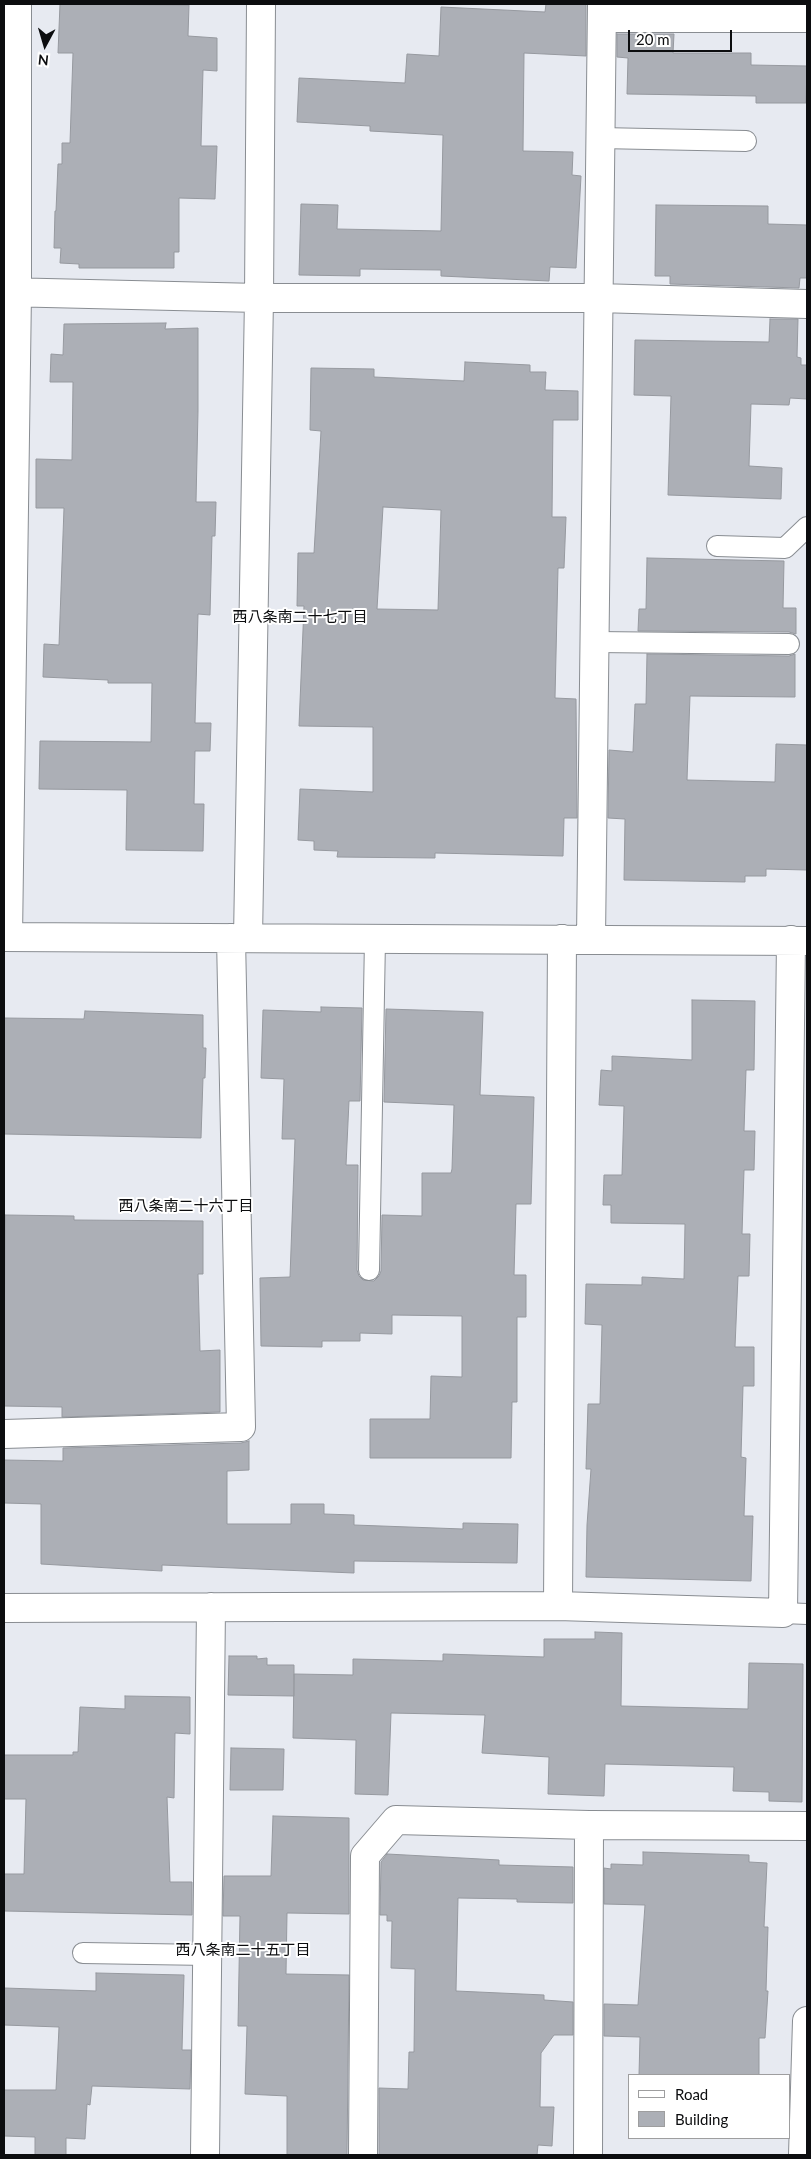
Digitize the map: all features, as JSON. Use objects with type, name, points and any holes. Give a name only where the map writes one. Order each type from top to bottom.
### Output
[{"type":"street","points":[[4,1608],[558,1606],[795,1613],[799,941],[6,937],[10,292],[17,4]]},
{"type":"street","points":[[4,1434],[241,1427],[239,938],[259,298],[261,4]]},
{"type":"street","points":[[591,939],[602,11],[807,18]]},
{"type":"street","points":[[10,292],[259,298],[598,298],[807,304]]},
{"type":"street","points":[[558,1606],[562,939]]},
{"type":"street","points":[[205,2155],[211,1607]]},
{"type":"street","points":[[363,2155],[365,1856],[396,1820],[589,1825],[807,1826]]},
{"type":"street","points":[[588,2155],[589,1825]]},
{"type":"street","points":[[803,2155],[807,2020]]},
{"type":"lane","points":[[600,138],[746,141]]},
{"type":"lane","points":[[717,546],[785,548],[807,527]]},
{"type":"lane","points":[[595,642],[789,644]]},
{"type":"lane","points":[[369,1270],[375,939]]},
{"type":"lane","points":[[83,1953],[208,1955]]},
{"type":"building","points":[[60,4],[189,5],[188,36],[217,38],[217,71],[203,70],[201,146],[217,146],[215,199],[179,198],[179,252],[174,252],[174,268],[79,268],[79,264],[60,263],[61,248],[54,248],[55,211],[58,164],[62,164],[62,143],[70,143],[73,53],[58,53]]},
{"type":"building","points":[[546,4],[586,4],[586,56],[524,53],[523,151],[573,152],[572,175],[581,176],[576,268],[550,267],[549,281],[441,276],[441,270],[360,269],[360,276],[299,275],[301,204],[338,205],[337,229],[441,231],[443,135],[370,131],[370,126],[297,122],[299,78],[405,83],[407,54],[439,56],[441,7],[545,12]]},
{"type":"building","points":[[617,34],[674,34],[673,53],[751,53],[751,65],[807,66],[806,103],[756,103],[756,96],[627,94],[628,58],[617,57]]},
{"type":"building","points":[[656,205],[768,206],[768,224],[807,225],[807,278],[800,278],[799,288],[670,284],[670,276],[655,276]]},
{"type":"building","points":[[770,319],[798,319],[797,357],[801,358],[801,365],[807,365],[807,399],[790,398],[789,405],[751,404],[749,466],[782,468],[781,499],[668,495],[671,396],[634,395],[635,340],[769,342]]},
{"type":"building","points":[[166,323],[165,329],[198,328],[196,502],[216,502],[215,536],[212,536],[210,615],[198,614],[195,723],[211,723],[210,751],[195,751],[194,804],[204,804],[203,851],[126,850],[127,790],[39,789],[40,741],[151,742],[152,683],[108,683],[108,680],[43,677],[44,644],[59,645],[64,508],[36,508],[36,459],[72,460],[73,382],[50,382],[51,354],[63,355],[64,324]]},
{"type":"building","points":[[465,362],[530,365],[530,372],[546,372],[545,390],[578,391],[578,420],[553,420],[552,517],[566,517],[564,568],[558,568],[555,698],[576,699],[577,818],[564,818],[563,856],[435,853],[435,858],[337,857],[338,851],[314,850],[314,841],[298,840],[300,789],[373,792],[373,727],[299,726],[304,606],[297,606],[298,553],[314,553],[321,431],[310,430],[311,368],[374,369],[374,377],[464,381]],"holes":[[[383,507],[441,510],[438,610],[377,609]]]},
{"type":"building","points":[[647,558],[784,561],[783,608],[796,608],[796,634],[789,632],[638,631],[639,609],[646,609]]},
{"type":"building","points":[[647,654],[789,656],[795,654],[795,697],[690,696],[687,780],[775,782],[776,744],[807,745],[807,870],[766,869],[766,876],[745,876],[745,882],[624,880],[625,819],[608,818],[609,750],[633,752],[635,704],[646,704]]},
{"type":"building","points":[[692,1000],[755,1001],[754,1070],[746,1070],[744,1131],[755,1131],[754,1170],[744,1170],[742,1234],[750,1234],[749,1276],[738,1276],[735,1347],[754,1347],[754,1386],[743,1386],[741,1457],[746,1458],[744,1516],[753,1516],[751,1581],[586,1577],[591,1469],[586,1469],[588,1404],[600,1404],[602,1325],[585,1324],[586,1284],[642,1285],[642,1277],[684,1279],[685,1224],[611,1223],[611,1205],[603,1205],[604,1175],[622,1175],[624,1106],[599,1105],[601,1070],[612,1071],[612,1056],[692,1060]]},
{"type":"building","points":[[321,1007],[362,1008],[360,1101],[349,1101],[346,1165],[358,1165],[357,1270],[363,1280],[374,1281],[381,1271],[382,1215],[422,1216],[422,1173],[451,1173],[452,1169],[454,1105],[384,1102],[386,1009],[483,1012],[480,1095],[534,1097],[531,1204],[516,1204],[514,1275],[526,1275],[526,1317],[517,1317],[517,1402],[512,1402],[511,1458],[370,1458],[370,1419],[430,1419],[431,1376],[462,1377],[462,1316],[392,1315],[392,1334],[360,1333],[360,1341],[322,1341],[322,1347],[261,1346],[260,1278],[290,1277],[295,1139],[282,1139],[284,1079],[261,1078],[263,1010],[321,1012]]},
{"type":"building","points":[[85,1011],[203,1015],[203,1048],[206,1048],[201,1138],[4,1134],[4,1018],[84,1019]]},
{"type":"building","points":[[5,1215],[74,1216],[74,1220],[203,1221],[203,1274],[198,1274],[200,1351],[220,1350],[220,1412],[62,1417],[62,1407],[4,1406]]},
{"type":"building","points":[[249,1441],[249,1470],[227,1471],[227,1524],[291,1524],[291,1504],[324,1504],[324,1514],[354,1515],[354,1525],[463,1529],[463,1523],[518,1524],[517,1563],[354,1561],[354,1573],[162,1565],[162,1571],[41,1564],[41,1504],[4,1503],[4,1460],[63,1461],[63,1448],[241,1443]]},
{"type":"building","points":[[595,1632],[622,1633],[621,1706],[748,1709],[749,1663],[803,1664],[802,1802],[769,1801],[769,1792],[733,1791],[734,1767],[605,1764],[604,1796],[548,1794],[549,1757],[482,1753],[485,1715],[391,1713],[388,1795],[355,1794],[356,1740],[293,1738],[294,1674],[353,1675],[353,1659],[443,1661],[443,1654],[544,1657],[544,1639],[595,1639]]},
{"type":"building","points":[[229,1656],[257,1656],[257,1659],[267,1658],[267,1665],[294,1665],[294,1696],[228,1695]]},
{"type":"building","points":[[125,1696],[190,1697],[190,1734],[175,1733],[174,1798],[167,1797],[170,1882],[192,1882],[192,1915],[4,1911],[4,1874],[24,1874],[26,1799],[4,1799],[4,1755],[73,1755],[73,1752],[78,1752],[80,1707],[125,1709]]},
{"type":"building","points":[[231,1748],[284,1749],[283,1790],[230,1790]]},
{"type":"building","points":[[273,1816],[349,1818],[349,1914],[287,1913],[286,1974],[349,1975],[347,2155],[287,2155],[287,2096],[245,2094],[247,2026],[238,2026],[240,1916],[223,1916],[224,1876],[271,1876]]},
{"type":"building","points":[[643,1852],[749,1855],[749,1862],[767,1863],[764,1927],[768,1927],[766,1991],[768,1991],[765,2038],[759,2038],[759,2074],[639,2074],[640,2037],[604,2036],[604,2004],[638,2005],[645,1905],[604,1904],[604,1868],[611,1869],[611,1864],[643,1865]]},
{"type":"building","points":[[387,1854],[499,1860],[499,1865],[573,1867],[573,1903],[517,1902],[517,1899],[458,1898],[456,1991],[544,1995],[544,2000],[573,2002],[573,2035],[554,2035],[541,2053],[540,2107],[554,2107],[552,2146],[538,2145],[537,2155],[379,2155],[379,2088],[408,2089],[409,2052],[414,2052],[415,1969],[391,1968],[392,1921],[387,1921],[387,1915],[380,1915],[381,1862]]},
{"type":"building","points":[[96,1973],[184,1975],[182,2050],[191,2050],[190,2089],[92,2086],[90,2105],[87,2104],[85,2139],[66,2138],[66,2155],[35,2155],[35,2137],[4,2136],[4,2090],[56,2090],[59,2027],[4,2025],[4,1988],[96,1991]]},
{"type":"district","name":"西八条南二十七丁目","points":[[300,617]]},
{"type":"district","name":"西八条南二十六丁目","points":[[186,1206]]},
{"type":"district","name":"西八条南二十五丁目","points":[[243,1950]]}]
